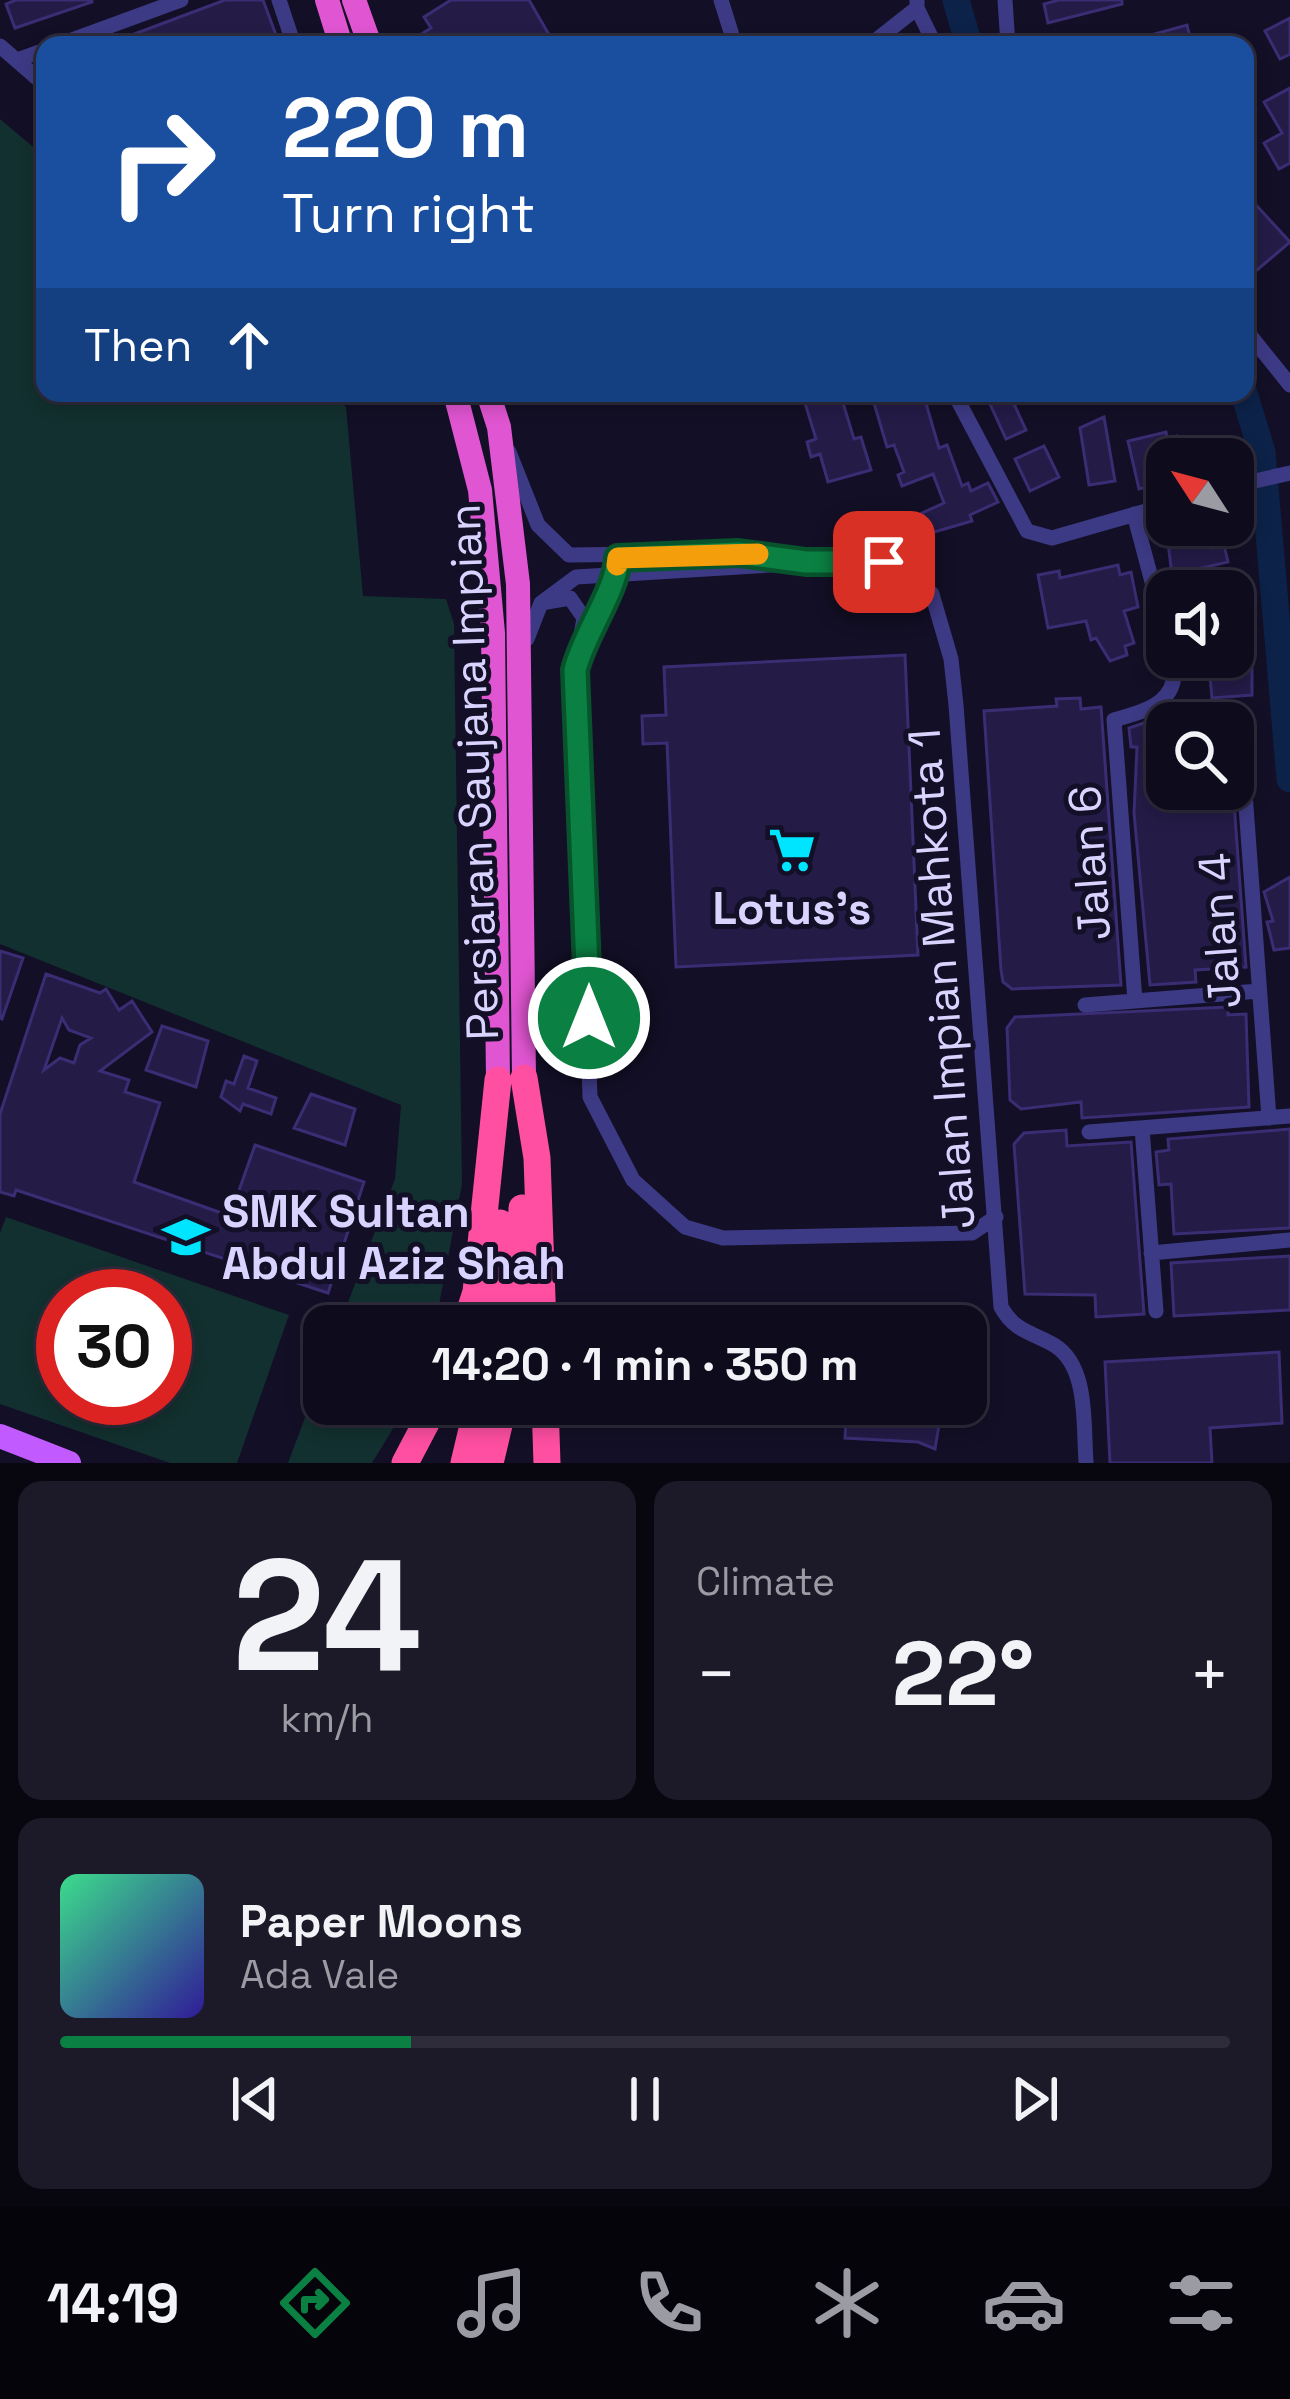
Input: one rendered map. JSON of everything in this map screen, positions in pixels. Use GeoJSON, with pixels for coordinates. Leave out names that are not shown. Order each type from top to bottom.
{"type":"FeatureCollection","features":[{"type":"Feature","properties":{"kind":"highway"},"geometry":{"type":"LineString","coordinates":[[327,0],[338,36]]}},
{"type":"Feature","properties":{"kind":"highway"},"geometry":{"type":"LineString","coordinates":[[354,0],[367,36]]}},
{"type":"Feature","properties":{"kind":"highway","name":"Persiaran Saujana Impian"},"geometry":{"type":"LineString","coordinates":[[457,402],[480,490],[489,562],[511,1079]]}},
{"type":"Feature","properties":{"kind":"highway","name":"Persiaran Saujana Impian"},"geometry":{"type":"LineString","coordinates":[[491,402],[499,427],[518,584],[520,680],[509,977]]}},
{"type":"Feature","properties":{"kind":"highway"},"geometry":{"type":"LineString","coordinates":[[472,1305],[511,1079]]}},
{"type":"Feature","properties":{"kind":"highway"},"geometry":{"type":"LineString","coordinates":[[494,1305],[511,1079]]}},
{"type":"Feature","properties":{"kind":"highway"},"geometry":{"type":"LineString","coordinates":[[511,1079],[517,1305]]}},
{"type":"Feature","properties":{"kind":"highway"},"geometry":{"type":"LineString","coordinates":[[511,1079],[537,1158],[542,1305]]}},
{"type":"Feature","properties":{"kind":"highway"},"geometry":{"type":"LineString","coordinates":[[409,1458],[426,1425]]}},
{"type":"Feature","properties":{"kind":"highway"},"geometry":{"type":"LineString","coordinates":[[464,1463],[473,1425]]}},
{"type":"Feature","properties":{"kind":"highway"},"geometry":{"type":"LineString","coordinates":[[490,1463],[499,1425]]}},
{"type":"Feature","properties":{"kind":"highway"},"geometry":{"type":"LineString","coordinates":[[546,1425],[547,1463]]}},
{"type":"Feature","properties":{"kind":"main road"},"geometry":{"type":"LineString","coordinates":[[0,1436],[69,1463]]}},
{"type":"Feature","properties":{"kind":"street"},"geometry":{"type":"LineString","coordinates":[[83,36],[181,0]]}},
{"type":"Feature","properties":{"kind":"street"},"geometry":{"type":"LineString","coordinates":[[279,0],[291,36]]}},
{"type":"Feature","properties":{"kind":"street"},"geometry":{"type":"LineString","coordinates":[[721,0],[732,36]]}},
{"type":"Feature","properties":{"kind":"street"},"geometry":{"type":"LineString","coordinates":[[1005,0],[1007,36]]}},
{"type":"Feature","properties":{"kind":"street"},"geometry":{"type":"LineString","coordinates":[[880,36],[917,4],[931,36]]}},
{"type":"Feature","properties":{"kind":"street"},"geometry":{"type":"LineString","coordinates":[[0,46],[36,77]]}},
{"type":"Feature","properties":{"kind":"street"},"geometry":{"type":"LineString","coordinates":[[17,60],[36,53]]}},
{"type":"Feature","properties":{"kind":"street"},"geometry":{"type":"LineString","coordinates":[[1254,340],[1290,385]]}},
{"type":"Feature","properties":{"kind":"street"},"geometry":{"type":"LineString","coordinates":[[959,402],[1028,532],[1052,538],[1146,511]]}},
{"type":"Feature","properties":{"kind":"street"},"geometry":{"type":"LineString","coordinates":[[499,427],[545,537],[569,555],[617,566]]}},
{"type":"Feature","properties":{"kind":"street"},"geometry":{"type":"LineString","coordinates":[[1254,482],[1284,475]]}},
{"type":"Feature","properties":{"kind":"street"},"geometry":{"type":"LineString","coordinates":[[1134,514],[1149,570]]}},
{"type":"Feature","properties":{"kind":"street","name":"Jalan Impian Mahkota 1"},"geometry":{"type":"LineString","coordinates":[[617,566],[738,553],[806,562],[903,566],[932,594],[956,705],[1001,1307],[1009,1321],[1053,1345],[1073,1367],[1086,1461]]}},
{"type":"Feature","properties":{"kind":"street"},"geometry":{"type":"LineString","coordinates":[[520,680],[528,630],[541,603],[563,581],[617,566]]}},
{"type":"Feature","properties":{"kind":"street"},"geometry":{"type":"LineString","coordinates":[[617,566],[584,635],[575,670],[590,1097],[602,1130],[633,1180],[686,1226],[723,1238],[972,1233],[996,1217]]}},
{"type":"Feature","properties":{"kind":"street"},"geometry":{"type":"LineString","coordinates":[[541,603],[560,596],[578,603],[584,635]]}},
{"type":"Feature","properties":{"kind":"street","name":"Jalan 6"},"geometry":{"type":"LineString","coordinates":[[1135,1001],[1114,719],[1153,709],[1170,694],[1174,678]]}},
{"type":"Feature","properties":{"kind":"street","name":"Jalan 4"},"geometry":{"type":"LineString","coordinates":[[1246,810],[1269,1118]]}},
{"type":"Feature","properties":{"kind":"street"},"geometry":{"type":"LineString","coordinates":[[1084,1005],[1259,991]]}},
{"type":"Feature","properties":{"kind":"street"},"geometry":{"type":"LineString","coordinates":[[1089,1132],[1290,1116]]}},
{"type":"Feature","properties":{"kind":"street"},"geometry":{"type":"LineString","coordinates":[[1142,1128],[1156,1311]]}},
{"type":"Feature","properties":{"kind":"street"},"geometry":{"type":"LineString","coordinates":[[972,1233],[998,1252]]}},
{"type":"Feature","properties":{"kind":"street"},"geometry":{"type":"LineString","coordinates":[[1151,1253],[1290,1240]]}},
{"type":"Feature","properties":{"kind":"green space"},"geometry":{"type":"Polygon","coordinates":[[[0,119],[36,149],[36,402],[340,402],[346,407],[363,596],[446,599],[454,624],[462,1184],[439,1305],[347,1305],[395,1179],[401,1105],[0,944],[0,119]]]}},
{"type":"Feature","properties":{"kind":"green space"},"geometry":{"type":"Polygon","coordinates":[[[6,1217],[156,1269],[36,1269],[36,1416],[0,1404],[0,1233],[6,1217]]]}},
{"type":"Feature","properties":{"kind":"green space"},"geometry":{"type":"Polygon","coordinates":[[[192,1281],[289,1315],[237,1463],[170,1463],[61,1425],[192,1425],[192,1281]]]}},
{"type":"Feature","properties":{"kind":"green space"},"geometry":{"type":"Polygon","coordinates":[[[303,1423],[395,1425],[372,1463],[288,1463],[303,1423]]]}},
{"type":"Feature","properties":{"kind":"building"},"geometry":{"type":"Polygon","coordinates":[[[16,0],[92,2],[15,28],[6,4],[16,0]]]}},
{"type":"Feature","properties":{"kind":"building"},"geometry":{"type":"Polygon","coordinates":[[[225,0],[263,0],[276,36],[129,36],[225,0]]]}},
{"type":"Feature","properties":{"kind":"building"},"geometry":{"type":"Polygon","coordinates":[[[451,0],[529,0],[550,36],[421,36],[431,28],[424,17],[451,0]]]}},
{"type":"Feature","properties":{"kind":"building"},"geometry":{"type":"Polygon","coordinates":[[[1122,0],[1122,4],[1048,23],[1044,4],[1122,0]]]}},
{"type":"Feature","properties":{"kind":"building"},"geometry":{"type":"Polygon","coordinates":[[[1290,18],[1290,54],[1280,59],[1265,31],[1290,18]]]}},
{"type":"Feature","properties":{"kind":"building"},"geometry":{"type":"Polygon","coordinates":[[[1187,25],[1190,36],[1147,36],[1187,25]]]}},
{"type":"Feature","properties":{"kind":"building"},"geometry":{"type":"Polygon","coordinates":[[[1290,88],[1290,163],[1279,169],[1264,143],[1282,133],[1264,102],[1290,88]]]}},
{"type":"Feature","properties":{"kind":"building"},"geometry":{"type":"Polygon","coordinates":[[[1254,203],[1290,242],[1254,273],[1254,203]]]}},
{"type":"Feature","properties":{"kind":"building"},"geometry":{"type":"Polygon","coordinates":[[[805,402],[843,402],[854,439],[861,437],[871,470],[828,482],[820,454],[811,457],[807,442],[816,439],[805,402]]]}},
{"type":"Feature","properties":{"kind":"building"},"geometry":{"type":"Polygon","coordinates":[[[874,402],[926,402],[939,448],[947,445],[962,486],[968,483],[971,491],[988,483],[998,502],[970,515],[972,521],[931,533],[922,513],[944,503],[933,474],[902,486],[898,475],[904,472],[894,445],[887,447],[874,402]]]}},
{"type":"Feature","properties":{"kind":"building"},"geometry":{"type":"Polygon","coordinates":[[[989,402],[1013,402],[1026,430],[1006,439],[989,402]]]}},
{"type":"Feature","properties":{"kind":"building"},"geometry":{"type":"Polygon","coordinates":[[[1104,417],[1115,481],[1089,485],[1080,428],[1104,417]]]}},
{"type":"Feature","properties":{"kind":"building"},"geometry":{"type":"Polygon","coordinates":[[[1166,432],[1167,438],[1146,438],[1146,487],[1139,489],[1128,441],[1166,432]]]}},
{"type":"Feature","properties":{"kind":"building"},"geometry":{"type":"Polygon","coordinates":[[[1044,446],[1059,477],[1030,491],[1015,459],[1044,446]]]}},
{"type":"Feature","properties":{"kind":"building"},"geometry":{"type":"Polygon","coordinates":[[[1168,546],[1224,546],[1228,562],[1171,570],[1168,546]]]}},
{"type":"Feature","properties":{"kind":"building"},"geometry":{"type":"Polygon","coordinates":[[[1118,565],[1120,575],[1131,572],[1138,607],[1124,611],[1134,643],[1125,646],[1127,655],[1110,661],[1096,638],[1091,640],[1086,621],[1048,628],[1038,575],[1059,571],[1060,578],[1118,565]]]}},
{"type":"Feature","properties":{"kind":"building","name":"Lotus's"},"geometry":{"type":"Polygon","coordinates":[[[905,655],[918,955],[676,967],[667,743],[643,744],[642,716],[666,715],[664,667],[905,655]]]}},
{"type":"Feature","properties":{"kind":"building"},"geometry":{"type":"Polygon","coordinates":[[[1210,678],[1252,678],[1252,695],[1212,698],[1210,678]]]}},
{"type":"Feature","properties":{"kind":"building"},"geometry":{"type":"Polygon","coordinates":[[[1080,698],[1081,709],[1101,707],[1121,985],[1012,989],[1003,982],[1001,970],[984,711],[1057,706],[1056,699],[1080,698]]]}},
{"type":"Feature","properties":{"kind":"building"},"geometry":{"type":"Polygon","coordinates":[[[1146,722],[1146,810],[1235,810],[1246,967],[1195,970],[1196,982],[1150,985],[1134,813],[1137,747],[1131,747],[1129,728],[1146,722]]]}},
{"type":"Feature","properties":{"kind":"building"},"geometry":{"type":"Polygon","coordinates":[[[1290,877],[1290,948],[1274,950],[1267,922],[1273,921],[1264,892],[1290,877]]]}},
{"type":"Feature","properties":{"kind":"building"},"geometry":{"type":"Polygon","coordinates":[[[0,951],[23,958],[2,1019],[0,1018],[0,951]]]}},
{"type":"Feature","properties":{"kind":"building"},"geometry":{"type":"Polygon","coordinates":[[[46,974],[100,993],[106,989],[119,1010],[132,1001],[152,1032],[100,1071],[129,1080],[125,1092],[160,1103],[134,1182],[230,1216],[255,1145],[364,1182],[328,1293],[16,1190],[14,1196],[0,1192],[0,1114],[46,974]],[[62,1018],[44,1070],[60,1058],[74,1063],[80,1045],[91,1038],[69,1030],[62,1018]]]}},
{"type":"Feature","properties":{"kind":"building"},"geometry":{"type":"Polygon","coordinates":[[[1228,1007],[1228,1015],[1246,1014],[1249,1107],[1082,1118],[1081,1102],[1021,1109],[1010,1100],[1007,1028],[1015,1017],[1228,1007]]]}},
{"type":"Feature","properties":{"kind":"building"},"geometry":{"type":"Polygon","coordinates":[[[162,1026],[208,1041],[196,1087],[146,1070],[162,1026]]]}},
{"type":"Feature","properties":{"kind":"building"},"geometry":{"type":"Polygon","coordinates":[[[244,1056],[257,1061],[248,1088],[276,1098],[271,1114],[243,1104],[240,1111],[221,1097],[226,1081],[234,1084],[244,1056]]]}},
{"type":"Feature","properties":{"kind":"building"},"geometry":{"type":"Polygon","coordinates":[[[311,1094],[355,1109],[345,1145],[294,1128],[311,1094]]]}},
{"type":"Feature","properties":{"kind":"building"},"geometry":{"type":"Polygon","coordinates":[[[1290,1129],[1290,1228],[1174,1234],[1171,1184],[1159,1185],[1156,1152],[1169,1150],[1168,1139],[1290,1129]]]}},
{"type":"Feature","properties":{"kind":"building"},"geometry":{"type":"Polygon","coordinates":[[[1066,1130],[1067,1146],[1131,1142],[1144,1314],[1096,1317],[1095,1295],[1025,1294],[1014,1144],[1024,1133],[1066,1130]]]}},
{"type":"Feature","properties":{"kind":"building"},"geometry":{"type":"Polygon","coordinates":[[[1290,1256],[1290,1310],[1174,1316],[1171,1263],[1290,1256]]]}},
{"type":"Feature","properties":{"kind":"building"},"geometry":{"type":"Polygon","coordinates":[[[1279,1352],[1282,1423],[1210,1428],[1212,1463],[1110,1463],[1105,1362],[1279,1352]]]}},
{"type":"Feature","properties":{"kind":"building"},"geometry":{"type":"Polygon","coordinates":[[[846,1425],[939,1425],[935,1449],[918,1442],[845,1438],[846,1425]]]}},
{"type":"Feature","properties":{"kind":"waterway"},"geometry":{"type":"LineString","coordinates":[[956,0],[966,36]]}},
{"type":"Feature","properties":{"kind":"waterway"},"geometry":{"type":"LineString","coordinates":[[1247,402],[1262,452],[1290,779]]}},
{"type":"Feature","properties":{"kind":"slow traffic"},"geometry":{"type":"LineString","coordinates":[[617,565],[618,558],[758,554]]}},
{"type":"Feature","properties":{"kind":"place","name":"Lotus's"},"geometry":{"type":"Point","coordinates":[792,850]}},
{"type":"Feature","properties":{"kind":"place","name":"SMK Sultan Abdul Aziz Shah"},"geometry":{"type":"Point","coordinates":[186,1237]}},
{"type":"Feature","properties":{"kind":"route"},"geometry":{"type":"LineString","coordinates":[[589,1018],[575,670],[584,635],[617,574],[618,558],[738,553],[806,562],[884,562]]}}]}
